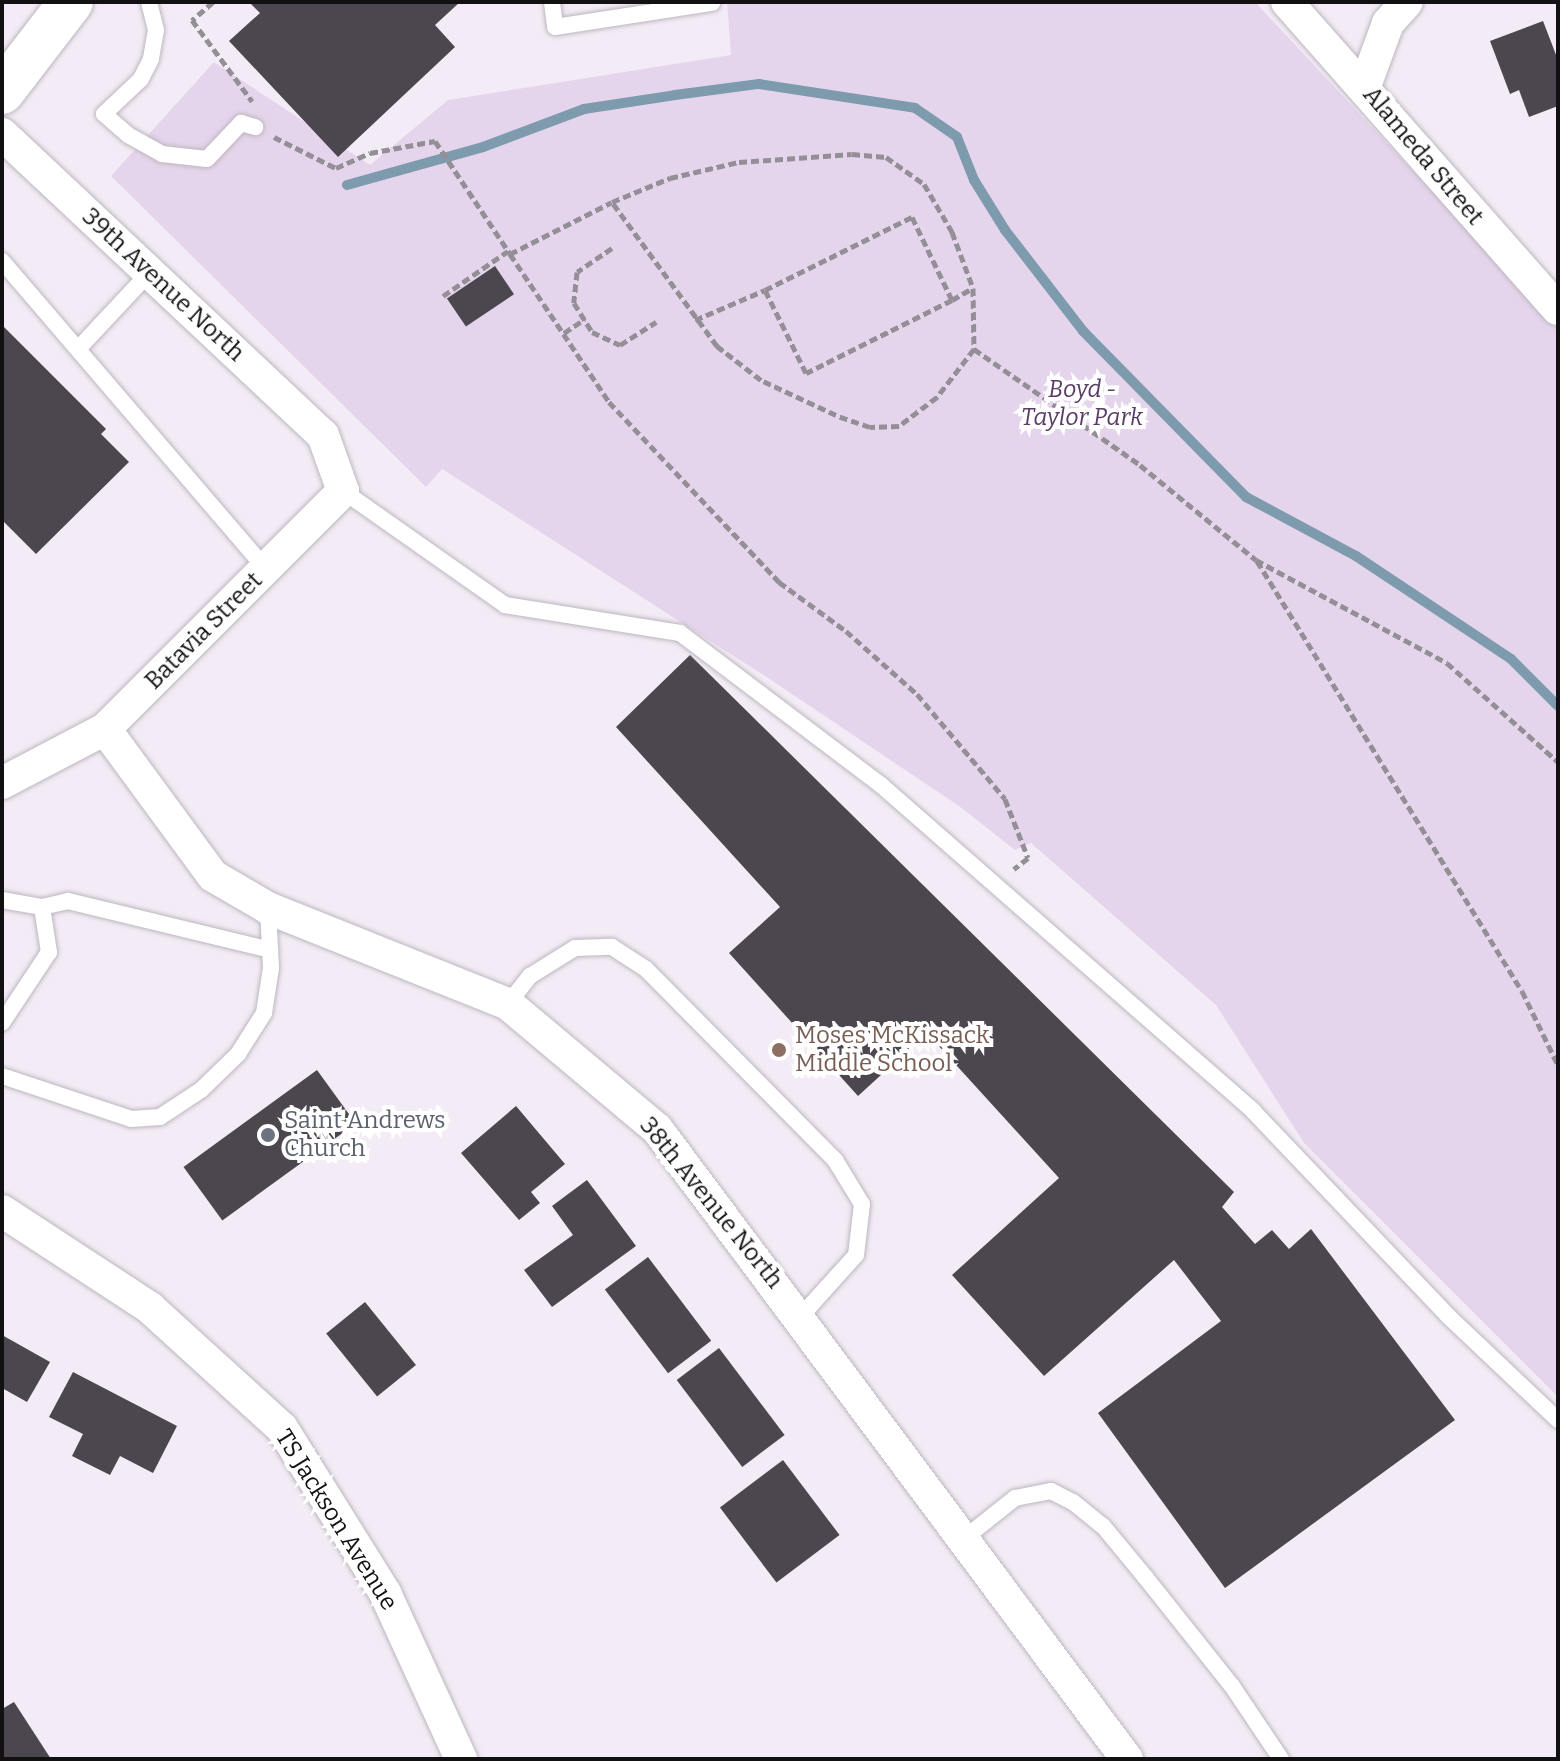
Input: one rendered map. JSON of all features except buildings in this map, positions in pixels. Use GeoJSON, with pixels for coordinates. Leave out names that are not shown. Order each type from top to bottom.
{"type":"FeatureCollection","features":[{"type":"Feature","properties":{"kind":"street"},"geometry":{"type":"LineString","coordinates":[[2,92],[71,2]]}},
{"type":"Feature","properties":{"kind":"street","name":"Alameda Street"},"geometry":{"type":"LineString","coordinates":[[1287,2],[1365,86],[1499,248],[1558,309]]}},
{"type":"Feature","properties":{"kind":"street"},"geometry":{"type":"LineString","coordinates":[[1365,86],[1388,23],[1407,2]]}},
{"type":"Feature","properties":{"kind":"street","name":"39th Avenue North"},"geometry":{"type":"LineString","coordinates":[[2,134],[323,435],[343,491]]}},
{"type":"Feature","properties":{"kind":"street","name":"Batavia Street"},"geometry":{"type":"LineString","coordinates":[[2,783],[105,729],[343,491]]}},
{"type":"Feature","properties":{"kind":"street","name":"38th Avenue North"},"geometry":{"type":"LineString","coordinates":[[105,729],[213,876],[268,908],[508,1004],[657,1129],[966,1537],[1127,1759]]}},
{"type":"Feature","properties":{"kind":"street","name":"TS Jackson Avenue"},"geometry":{"type":"LineString","coordinates":[[2,1211],[150,1308],[282,1428],[385,1593],[461,1759]]}},
{"type":"Feature","properties":{"kind":"lane"},"geometry":{"type":"LineString","coordinates":[[149,2],[156,30],[151,59],[141,79],[104,114],[128,135],[162,154],[207,159],[241,123],[255,127]]}},
{"type":"Feature","properties":{"kind":"lane"},"geometry":{"type":"LineString","coordinates":[[552,2],[555,27],[712,3]]}},
{"type":"Feature","properties":{"kind":"lane"},"geometry":{"type":"LineString","coordinates":[[2,261],[266,569]]}},
{"type":"Feature","properties":{"kind":"lane"},"geometry":{"type":"LineString","coordinates":[[78,349],[150,272]]}},
{"type":"Feature","properties":{"kind":"lane"},"geometry":{"type":"LineString","coordinates":[[343,491],[505,605],[680,633],[881,785],[1253,1111],[1448,1316],[1558,1420]]}},
{"type":"Feature","properties":{"kind":"lane"},"geometry":{"type":"LineString","coordinates":[[2,900],[42,907],[68,901],[270,950]]}},
{"type":"Feature","properties":{"kind":"lane"},"geometry":{"type":"LineString","coordinates":[[2,1023],[49,952],[42,907]]}},
{"type":"Feature","properties":{"kind":"lane"},"geometry":{"type":"LineString","coordinates":[[2,1076],[131,1119],[160,1117],[201,1090],[238,1054],[264,1013],[270,950],[268,908]]}},
{"type":"Feature","properties":{"kind":"lane"},"geometry":{"type":"LineString","coordinates":[[508,1004],[530,976],[575,948],[612,947],[646,969],[835,1160],[862,1204],[856,1255],[801,1316]]}},
{"type":"Feature","properties":{"kind":"lane"},"geometry":{"type":"LineString","coordinates":[[966,1537],[1015,1498],[1051,1491],[1073,1502],[1103,1526],[1146,1578],[1232,1686],[1281,1759]]}},
{"type":"Feature","properties":{"kind":"path"},"geometry":{"type":"LineString","coordinates":[[213,2],[192,20],[252,101],[259,114],[255,127],[336,168],[370,153],[435,141],[609,402],[779,582],[846,631],[917,694],[1005,799],[1028,858],[995,885]]}},
{"type":"Feature","properties":{"kind":"path"},"geometry":{"type":"LineString","coordinates":[[443,296],[510,252],[612,202],[670,178],[739,162],[852,154],[886,157],[912,172],[937,203],[973,288],[974,349],[944,389],[912,419],[899,426],[870,427],[761,380],[717,346],[695,320],[612,202]]}},
{"type":"Feature","properties":{"kind":"path"},"geometry":{"type":"LineString","coordinates":[[695,320],[765,290],[912,217],[952,300]]}},
{"type":"Feature","properties":{"kind":"path"},"geometry":{"type":"LineString","coordinates":[[612,248],[577,272],[574,303],[592,332],[620,345],[656,322]]}},
{"type":"Feature","properties":{"kind":"path"},"geometry":{"type":"LineString","coordinates":[[765,290],[806,373],[973,288]]}},
{"type":"Feature","properties":{"kind":"path"},"geometry":{"type":"LineString","coordinates":[[564,333],[585,319]]}},
{"type":"Feature","properties":{"kind":"path"},"geometry":{"type":"LineString","coordinates":[[974,349],[1140,465],[1256,560],[1447,663],[1558,762]]}},
{"type":"Feature","properties":{"kind":"path"},"geometry":{"type":"LineString","coordinates":[[1256,560],[1522,991],[1558,1065]]}},
{"type":"Feature","properties":{"kind":"green space","name":"Boyd - Taylor Park"},"geometry":{"type":"Polygon","coordinates":[[[727,2],[1255,2],[1558,327],[1558,1397],[1304,1143],[1216,1005],[1031,843],[1015,850],[959,806],[768,678],[442,469],[426,487],[111,176],[214,62],[370,165],[448,100],[731,55],[727,2]]]}},
{"type":"Feature","properties":{"kind":"waterway"},"geometry":{"type":"LineString","coordinates":[[347,185],[483,147],[584,109],[675,95],[759,84],[915,108],[957,137],[974,180],[1005,230],[1083,331],[1246,497],[1356,556],[1511,659],[1558,706]]}},
{"type":"Feature","properties":{"kind":"place","name":"Moses McKissack Middle School"},"geometry":{"type":"Point","coordinates":[779,1050]}},
{"type":"Feature","properties":{"kind":"place","name":"Saint Andrews Church"},"geometry":{"type":"Point","coordinates":[268,1135]}}]}
